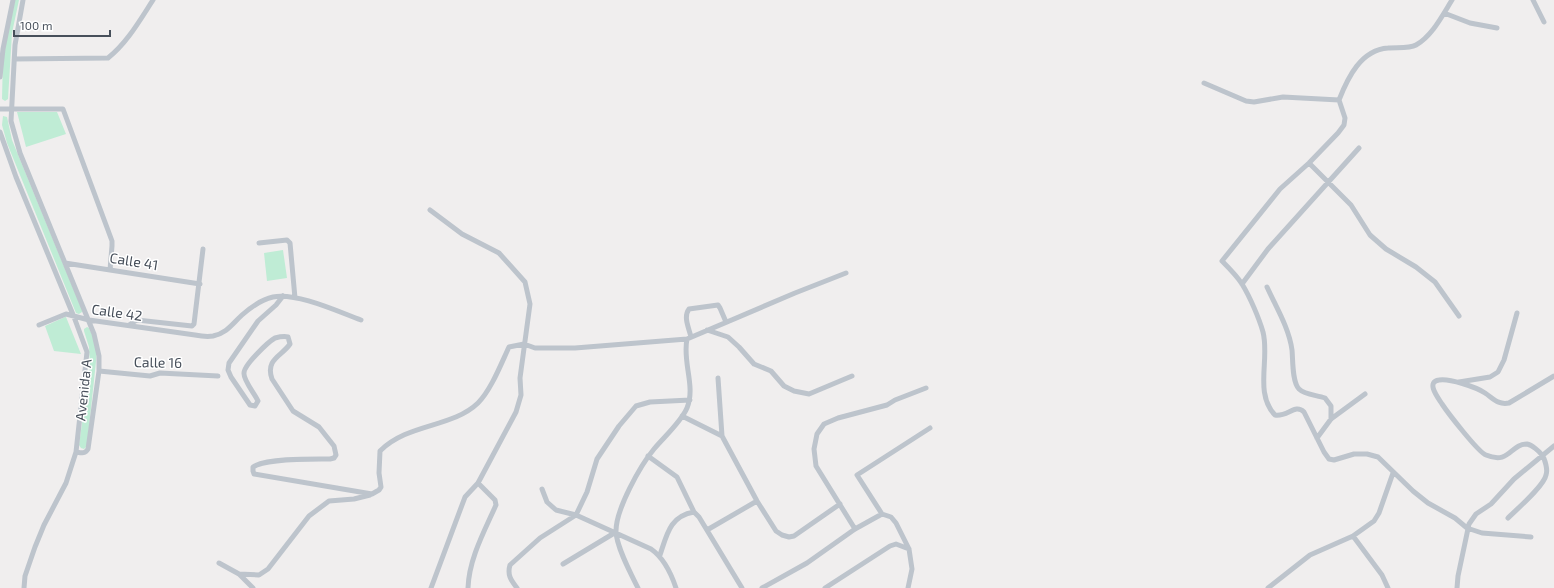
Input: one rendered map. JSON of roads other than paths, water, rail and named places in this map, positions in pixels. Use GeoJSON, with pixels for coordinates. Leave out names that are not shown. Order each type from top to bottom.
{"type":"FeatureCollection","features":[{"type":"Feature","properties":{"kind":"street"},"geometry":{"type":"LineString","coordinates":[[0,77],[3,49],[13,0]]}},
{"type":"Feature","properties":{"kind":"street","name":"Avenida A"},"geometry":{"type":"LineString","coordinates":[[0,132],[16,177],[87,352],[76,452],[83,453],[88,449],[99,371],[99,356],[89,320],[16,142],[11,121],[14,59],[23,0]]}},
{"type":"Feature","properties":{"kind":"street"},"geometry":{"type":"LineString","coordinates":[[14,59],[108,58],[117,51],[153,0]]}},
{"type":"Feature","properties":{"kind":"street"},"geometry":{"type":"LineString","coordinates":[[1452,0],[1427,36],[1414,46],[1382,48],[1369,54],[1356,66],[1339,100],[1345,118],[1344,125],[1310,163],[1280,189],[1222,261],[1242,284],[1263,332],[1265,347],[1264,394],[1267,404],[1275,415],[1284,415],[1300,408],[1304,412],[1329,459],[1334,460],[1354,454],[1372,455],[1384,461],[1393,473],[1428,503],[1455,518],[1467,528],[1482,533],[1531,537]]}},
{"type":"Feature","properties":{"kind":"street"},"geometry":{"type":"LineString","coordinates":[[1533,0],[1544,22]]}},
{"type":"Feature","properties":{"kind":"street"},"geometry":{"type":"LineString","coordinates":[[1444,13],[1470,23],[1497,28]]}},
{"type":"Feature","properties":{"kind":"street"},"geometry":{"type":"LineString","coordinates":[[1204,83],[1246,101],[1254,102],[1283,97],[1339,100]]}},
{"type":"Feature","properties":{"kind":"street"},"geometry":{"type":"LineString","coordinates":[[0,109],[60,108],[64,112],[112,241],[110,270]]}},
{"type":"Feature","properties":{"kind":"street"},"geometry":{"type":"LineString","coordinates":[[1242,284],[1268,249],[1359,148]]}},
{"type":"Feature","properties":{"kind":"street"},"geometry":{"type":"LineString","coordinates":[[1310,163],[1351,205],[1370,235],[1386,249],[1416,267],[1435,282],[1459,316]]}},
{"type":"Feature","properties":{"kind":"street"},"geometry":{"type":"LineString","coordinates":[[430,210],[462,234],[498,253],[525,282],[530,304],[520,378],[522,396],[516,412],[478,483],[465,497],[430,588]]}},
{"type":"Feature","properties":{"kind":"street"},"geometry":{"type":"LineString","coordinates":[[259,243],[287,240],[290,243],[295,298]]}},
{"type":"Feature","properties":{"kind":"street"},"geometry":{"type":"LineString","coordinates":[[129,325],[137,320],[192,326],[194,324],[203,249]]}},
{"type":"Feature","properties":{"kind":"street","name":"Calle 41"},"geometry":{"type":"LineString","coordinates":[[65,263],[200,284]]}},
{"type":"Feature","properties":{"kind":"street"},"geometry":{"type":"LineString","coordinates":[[239,574],[259,575],[268,569],[309,516],[329,501],[354,498],[372,494],[379,490],[381,487],[379,473],[380,451],[406,433],[455,418],[478,403],[486,392],[509,347],[524,344],[535,348],[575,348],[689,338],[846,273]]}},
{"type":"Feature","properties":{"kind":"street"},"geometry":{"type":"LineString","coordinates":[[1268,287],[1285,326],[1292,349],[1295,383],[1298,388],[1306,393],[1325,398],[1331,406],[1332,418]]}},
{"type":"Feature","properties":{"kind":"street","name":"Calle 42"},"geometry":{"type":"LineString","coordinates":[[39,325],[66,314],[89,320],[211,336],[228,330],[242,315],[266,299],[275,296],[283,296]]}},
{"type":"Feature","properties":{"kind":"street"},"geometry":{"type":"LineString","coordinates":[[361,320],[318,304],[283,296],[276,305],[258,321],[229,363],[229,373],[250,405],[255,406],[258,401],[244,377],[245,368],[249,362],[275,338],[285,336],[288,337],[290,344],[275,357],[272,362],[272,379],[293,412],[319,428],[334,446],[336,455],[334,458],[330,459],[268,462],[253,467],[254,474],[372,494]]}},
{"type":"Feature","properties":{"kind":"street"},"geometry":{"type":"LineString","coordinates":[[638,588],[622,553],[616,532],[618,518],[631,485],[648,456],[682,416],[690,400],[690,385],[686,365],[686,346],[689,338],[686,313],[689,309],[718,305],[726,322]]}},
{"type":"Feature","properties":{"kind":"street"},"geometry":{"type":"LineString","coordinates":[[1456,382],[1490,377],[1498,372],[1504,360],[1517,313]]}},
{"type":"Feature","properties":{"kind":"street"},"geometry":{"type":"LineString","coordinates":[[707,330],[728,337],[754,364],[771,371],[784,386],[794,391],[809,394],[852,376]]}},
{"type":"Feature","properties":{"kind":"street","name":"Calle 16"},"geometry":{"type":"LineString","coordinates":[[99,371],[150,376],[160,373],[218,376]]}},
{"type":"Feature","properties":{"kind":"street"},"geometry":{"type":"LineString","coordinates":[[1508,518],[1543,482],[1547,474],[1542,455],[1533,446],[1527,444],[1521,446],[1504,458],[1497,459],[1484,455],[1445,408],[1433,389],[1433,385],[1440,379],[1456,382],[1474,388],[1503,404],[1509,403],[1554,376]]}},
{"type":"Feature","properties":{"kind":"street"},"geometry":{"type":"LineString","coordinates":[[718,378],[722,436],[757,501],[776,531],[789,537],[794,536],[840,504]]}},
{"type":"Feature","properties":{"kind":"street"},"geometry":{"type":"LineString","coordinates":[[855,529],[816,466],[814,449],[818,434],[824,424],[854,413],[887,405],[926,388]]}},
{"type":"Feature","properties":{"kind":"street"},"geometry":{"type":"LineString","coordinates":[[1317,438],[1332,418],[1365,394]]}},
{"type":"Feature","properties":{"kind":"street"},"geometry":{"type":"LineString","coordinates":[[517,588],[509,577],[508,571],[510,566],[540,538],[576,515],[587,492],[597,459],[619,426],[636,406],[650,402],[690,400]]}},
{"type":"Feature","properties":{"kind":"street"},"geometry":{"type":"LineString","coordinates":[[682,416],[722,436]]}},
{"type":"Feature","properties":{"kind":"street"},"geometry":{"type":"LineString","coordinates":[[908,588],[912,569],[909,549],[896,523],[891,517],[882,514],[857,475],[930,428]]}},
{"type":"Feature","properties":{"kind":"street"},"geometry":{"type":"LineString","coordinates":[[1457,588],[1467,528],[1476,514],[1492,504],[1514,479],[1554,446]]}},
{"type":"Feature","properties":{"kind":"street"},"geometry":{"type":"LineString","coordinates":[[24,588],[25,576],[35,547],[44,525],[66,483],[76,452]]}},
{"type":"Feature","properties":{"kind":"street"},"geometry":{"type":"LineString","coordinates":[[648,456],[677,477],[694,512],[699,517],[742,588]]}},
{"type":"Feature","properties":{"kind":"street"},"geometry":{"type":"LineString","coordinates":[[1268,588],[1310,555],[1353,536],[1374,521],[1379,513],[1393,473]]}},
{"type":"Feature","properties":{"kind":"street"},"geometry":{"type":"LineString","coordinates":[[468,588],[468,576],[475,552],[496,505],[495,500],[478,483]]}},
{"type":"Feature","properties":{"kind":"street"},"geometry":{"type":"LineString","coordinates":[[542,489],[551,506],[556,510],[576,515],[616,532],[660,554],[672,576],[676,588]]}},
{"type":"Feature","properties":{"kind":"street"},"geometry":{"type":"LineString","coordinates":[[707,530],[757,501]]}},
{"type":"Feature","properties":{"kind":"street"},"geometry":{"type":"LineString","coordinates":[[660,554],[670,526],[685,513],[694,512]]}},
{"type":"Feature","properties":{"kind":"street"},"geometry":{"type":"LineString","coordinates":[[762,588],[807,562],[855,529],[882,514]]}},
{"type":"Feature","properties":{"kind":"street"},"geometry":{"type":"LineString","coordinates":[[563,564],[616,532]]}},
{"type":"Feature","properties":{"kind":"street"},"geometry":{"type":"LineString","coordinates":[[1353,536],[1382,575],[1388,588]]}},
{"type":"Feature","properties":{"kind":"street"},"geometry":{"type":"LineString","coordinates":[[825,588],[890,546],[896,544],[909,549]]}},
{"type":"Feature","properties":{"kind":"street"},"geometry":{"type":"LineString","coordinates":[[219,563],[239,574],[253,588]]}}]}
